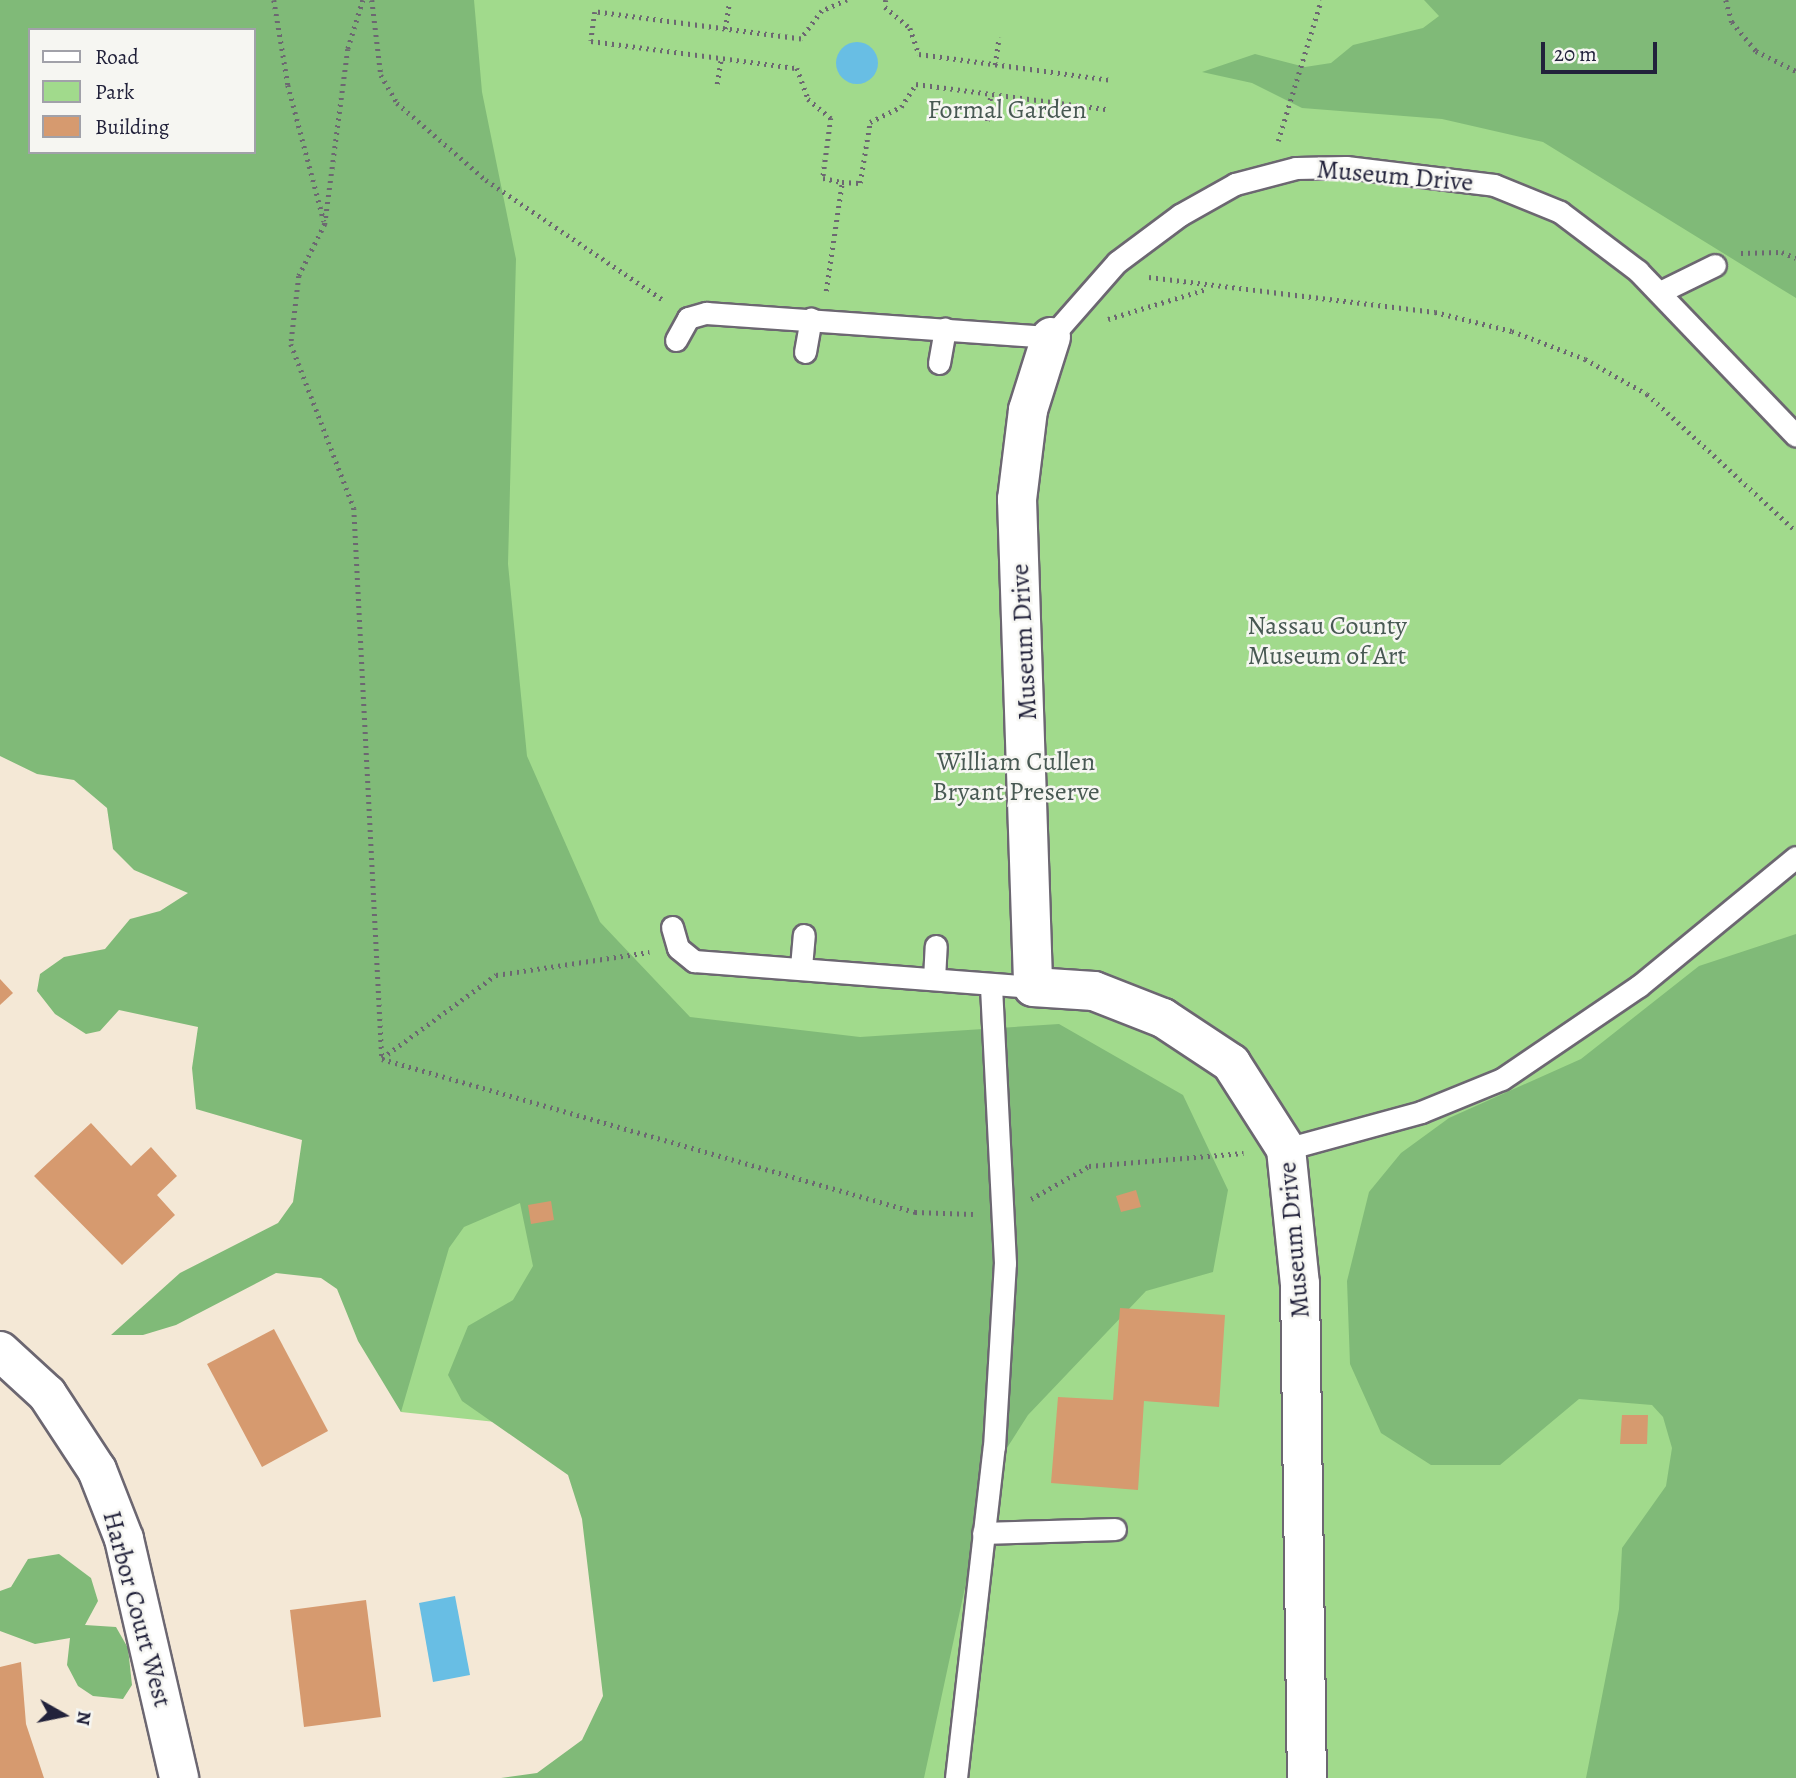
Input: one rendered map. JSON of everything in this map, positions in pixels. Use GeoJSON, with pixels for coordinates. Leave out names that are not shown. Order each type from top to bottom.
{"type":"FeatureCollection","features":[{"type":"Feature","properties":{"kind":"street","name":"Museum Drive"},"geometry":{"type":"LineString","coordinates":[[1051,337],[1028,410],[1017,499],[1033,987],[1094,990],[1163,1018],[1231,1063],[1286,1149],[1300,1284],[1307,1778]]}},
{"type":"Feature","properties":{"kind":"street","name":"Harbor Court West"},"geometry":{"type":"LineString","coordinates":[[0,1351],[47,1394],[97,1470],[124,1539],[179,1778]]}},
{"type":"Feature","properties":{"kind":"lane","name":"Museum Drive"},"geometry":{"type":"LineString","coordinates":[[1051,337],[1111,269],[1180,215],[1236,184],[1268,176],[1346,167],[1494,185],[1560,212],[1660,292],[1796,436]]}},
{"type":"Feature","properties":{"kind":"lane"},"geometry":{"type":"LineString","coordinates":[[1660,292],[1714,265]]}},
{"type":"Feature","properties":{"kind":"lane"},"geometry":{"type":"LineString","coordinates":[[676,340],[688,318],[706,313],[1051,337]]}},
{"type":"Feature","properties":{"kind":"lane"},"geometry":{"type":"LineString","coordinates":[[805,352],[810,319]]}},
{"type":"Feature","properties":{"kind":"lane"},"geometry":{"type":"LineString","coordinates":[[939,363],[945,329]]}},
{"type":"Feature","properties":{"kind":"lane"},"geometry":{"type":"LineString","coordinates":[[1286,1149],[1421,1112],[1502,1079],[1639,986],[1796,856]]}},
{"type":"Feature","properties":{"kind":"lane"},"geometry":{"type":"LineString","coordinates":[[673,927],[678,948],[694,961],[801,967],[1033,987]]}},
{"type":"Feature","properties":{"kind":"lane"},"geometry":{"type":"LineString","coordinates":[[801,967],[804,935]]}},
{"type":"Feature","properties":{"kind":"lane"},"geometry":{"type":"LineString","coordinates":[[934,979],[936,946]]}},
{"type":"Feature","properties":{"kind":"lane"},"geometry":{"type":"LineString","coordinates":[[956,1778],[995,1434],[1003,1214],[991,984]]}},
{"type":"Feature","properties":{"kind":"lane"},"geometry":{"type":"LineString","coordinates":[[983,1533],[1115,1529]]}},
{"type":"Feature","properties":{"kind":"path"},"geometry":{"type":"LineString","coordinates":[[274,0],[288,85],[325,224]]}},
{"type":"Feature","properties":{"kind":"path"},"geometry":{"type":"LineString","coordinates":[[363,0],[348,49],[325,224],[299,276],[291,344],[354,508],[382,1059]]}},
{"type":"Feature","properties":{"kind":"path"},"geometry":{"type":"LineString","coordinates":[[372,0],[382,75],[397,103],[486,180],[688,318]]}},
{"type":"Feature","properties":{"kind":"path"},"geometry":{"type":"LineString","coordinates":[[847,0],[822,11],[801,39],[595,12],[591,41],[797,68],[808,99],[831,118],[823,178],[842,181],[860,183],[870,122],[901,107],[916,84],[1107,108]]}},
{"type":"Feature","properties":{"kind":"path"},"geometry":{"type":"LineString","coordinates":[[886,0],[885,7],[910,28],[919,54],[1112,80]]}},
{"type":"Feature","properties":{"kind":"path"},"geometry":{"type":"LineString","coordinates":[[1268,176],[1321,0]]}},
{"type":"Feature","properties":{"kind":"path"},"geometry":{"type":"LineString","coordinates":[[1726,0],[1732,22],[1756,51],[1796,71]]}},
{"type":"Feature","properties":{"kind":"path"},"geometry":{"type":"LineString","coordinates":[[725,29],[729,3]]}},
{"type":"Feature","properties":{"kind":"path"},"geometry":{"type":"LineString","coordinates":[[995,65],[999,37]]}},
{"type":"Feature","properties":{"kind":"path"},"geometry":{"type":"LineString","coordinates":[[717,84],[721,58]]}},
{"type":"Feature","properties":{"kind":"path"},"geometry":{"type":"LineString","coordinates":[[987,121],[991,94]]}},
{"type":"Feature","properties":{"kind":"path"},"geometry":{"type":"LineString","coordinates":[[810,319],[825,298],[842,181]]}},
{"type":"Feature","properties":{"kind":"path"},"geometry":{"type":"LineString","coordinates":[[1714,265],[1742,252],[1796,258]]}},
{"type":"Feature","properties":{"kind":"path"},"geometry":{"type":"LineString","coordinates":[[1111,269],[1209,288],[1435,312],[1512,331],[1585,359],[1647,394],[1796,530]]}},
{"type":"Feature","properties":{"kind":"path"},"geometry":{"type":"LineString","coordinates":[[1051,337],[1209,288]]}},
{"type":"Feature","properties":{"kind":"path"},"geometry":{"type":"LineString","coordinates":[[382,1059],[496,975],[678,948]]}},
{"type":"Feature","properties":{"kind":"path"},"geometry":{"type":"LineString","coordinates":[[382,1059],[915,1212],[1003,1214],[1088,1166],[1286,1149]]}},
{"type":"Feature","properties":{"kind":"green space"},"geometry":{"type":"Polygon","coordinates":[[[0,0],[474,0],[482,92],[516,259],[508,564],[527,756],[600,922],[690,1017],[860,1037],[1059,1024],[1183,1095],[1228,1190],[1213,1272],[1146,1291],[1028,1415],[989,1476],[924,1778],[501,1778],[537,1773],[582,1740],[603,1696],[582,1519],[568,1475],[462,1401],[448,1375],[468,1326],[513,1300],[533,1266],[520,1203],[464,1227],[449,1248],[401,1412],[358,1341],[337,1289],[321,1278],[276,1273],[176,1325],[143,1335],[111,1335],[180,1273],[278,1223],[293,1202],[302,1140],[196,1109],[192,1068],[198,1027],[119,1010],[100,1031],[86,1034],[55,1014],[37,991],[40,974],[64,957],[105,949],[130,919],[160,911],[188,893],[134,870],[113,849],[107,808],[74,780],[37,774],[0,756],[0,0]]]}},
{"type":"Feature","properties":{"kind":"green space","name":"William Cullen Bryant Preserve"},"geometry":{"type":"Polygon","coordinates":[[[40,0],[1796,0],[1796,1778],[642,1778],[599,1433],[401,1412],[114,622],[253,154],[256,154],[256,28],[40,0]]]}},
{"type":"Feature","properties":{"kind":"green space"},"geometry":{"type":"Polygon","coordinates":[[[1424,0],[1796,0],[1796,298],[1543,142],[1442,119],[1302,108],[1252,83],[1202,72],[1255,54],[1305,67],[1331,63],[1353,45],[1423,28],[1439,16],[1424,0]]]}},
{"type":"Feature","properties":{"kind":"green space"},"geometry":{"type":"Polygon","coordinates":[[[1796,934],[1796,1778],[1586,1778],[1619,1609],[1622,1548],[1666,1486],[1672,1448],[1663,1417],[1652,1405],[1579,1399],[1500,1465],[1431,1465],[1381,1433],[1350,1364],[1347,1281],[1369,1192],[1401,1153],[1449,1118],[1581,1059],[1699,966],[1796,934]]]}},
{"type":"Feature","properties":{"kind":"green space"},"geometry":{"type":"Polygon","coordinates":[[[59,1554],[91,1578],[98,1601],[85,1625],[116,1627],[128,1648],[132,1685],[123,1699],[93,1696],[78,1686],[67,1665],[70,1638],[35,1644],[0,1631],[0,1591],[11,1587],[28,1559],[59,1554]]]}},
{"type":"Feature","properties":{"kind":"water"},"geometry":{"type":"Polygon","coordinates":[[[857,42],[872,48],[878,63],[872,78],[857,84],[842,78],[836,63],[842,48],[857,42]]]}},
{"type":"Feature","properties":{"kind":"water"},"geometry":{"type":"Polygon","coordinates":[[[455,1596],[470,1675],[433,1682],[419,1603],[455,1596]]]}},
{"type":"Feature","properties":{"kind":"building"},"geometry":{"type":"Polygon","coordinates":[[[0,979],[13,993],[0,1005],[0,979]]]}},
{"type":"Feature","properties":{"kind":"building"},"geometry":{"type":"Polygon","coordinates":[[[91,1123],[131,1166],[151,1147],[177,1176],[157,1195],[175,1215],[122,1265],[34,1176],[91,1123]]]}},
{"type":"Feature","properties":{"kind":"building"},"geometry":{"type":"Polygon","coordinates":[[[1136,1190],[1141,1207],[1121,1212],[1116,1196],[1136,1190]]]}},
{"type":"Feature","properties":{"kind":"building"},"geometry":{"type":"Polygon","coordinates":[[[551,1201],[554,1220],[531,1224],[528,1205],[551,1201]]]}},
{"type":"Feature","properties":{"kind":"building"},"geometry":{"type":"Polygon","coordinates":[[[1120,1308],[1225,1315],[1219,1407],[1144,1401],[1138,1490],[1051,1483],[1058,1397],[1113,1400],[1120,1308]]]}},
{"type":"Feature","properties":{"kind":"building"},"geometry":{"type":"Polygon","coordinates":[[[274,1329],[328,1431],[262,1467],[207,1364],[274,1329]]]}},
{"type":"Feature","properties":{"kind":"building"},"geometry":{"type":"Polygon","coordinates":[[[1622,1415],[1648,1415],[1647,1444],[1620,1444],[1622,1415]]]}},
{"type":"Feature","properties":{"kind":"building"},"geometry":{"type":"Polygon","coordinates":[[[366,1600],[381,1717],[304,1727],[290,1610],[366,1600]]]}},
{"type":"Feature","properties":{"kind":"building"},"geometry":{"type":"Polygon","coordinates":[[[21,1662],[26,1724],[44,1778],[0,1778],[0,1667],[21,1662]]]}},
{"type":"Feature","properties":{"kind":"park label","name":"Formal Garden"},"geometry":{"type":"Point","coordinates":[1007,110]}},
{"type":"Feature","properties":{"kind":"park label","name":"Nassau County Museum of Art"},"geometry":{"type":"Point","coordinates":[1327,641]}}]}
